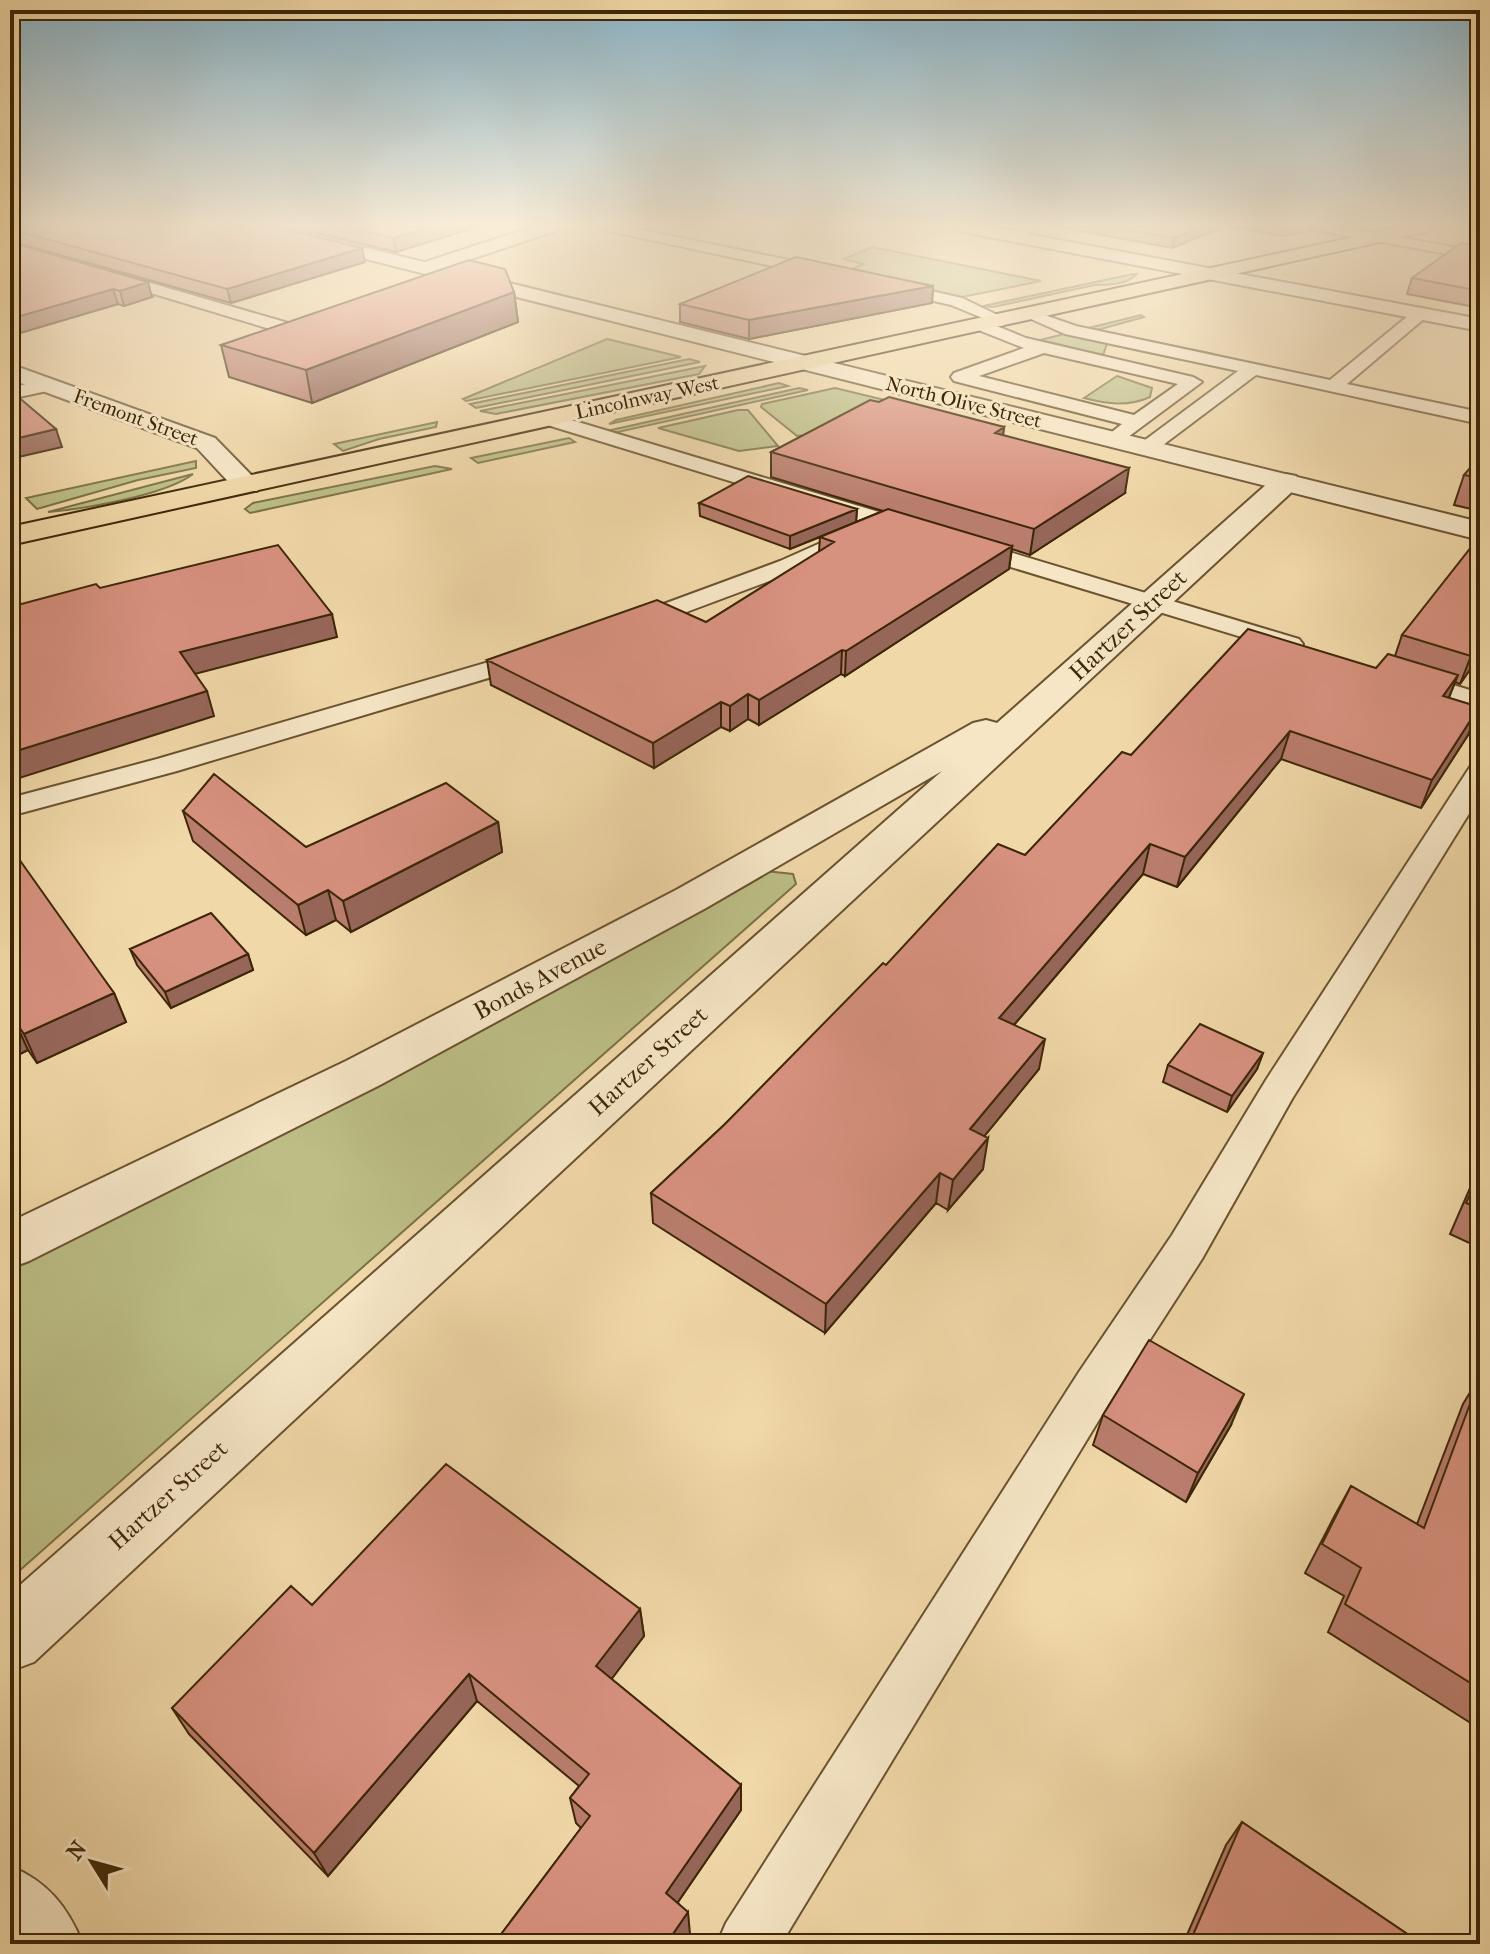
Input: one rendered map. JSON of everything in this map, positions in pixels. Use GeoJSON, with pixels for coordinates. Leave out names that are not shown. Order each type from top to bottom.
{"type":"FeatureCollection","features":[{"type":"Feature","properties":{"kind":"main road","name":"Lincolnway West"},"geometry":{"type":"LineString","coordinates":[[10,536],[1015,318]]}},
{"type":"Feature","properties":{"kind":"street","name":"North Olive Street"},"geometry":{"type":"LineString","coordinates":[[628,318],[1480,531]]}},
{"type":"Feature","properties":{"kind":"street"},"geometry":{"type":"LineString","coordinates":[[1443,318],[1480,325]]}},
{"type":"Feature","properties":{"kind":"street","name":"Fremont Street"},"geometry":{"type":"LineString","coordinates":[[10,371],[206,443],[247,485]]}},
{"type":"Feature","properties":{"kind":"street","name":"Hartzer Street"},"geometry":{"type":"LineString","coordinates":[[10,1638],[1286,482]]}},
{"type":"Feature","properties":{"kind":"street","name":"Bonds Avenue"},"geometry":{"type":"LineString","coordinates":[[10,1246],[363,1073],[637,928],[1057,690]]}},
{"type":"Feature","properties":{"kind":"street"},"geometry":{"type":"LineString","coordinates":[[10,1904],[44,1944]]}},
{"type":"Feature","properties":{"kind":"lane"},"geometry":{"type":"LineString","coordinates":[[252,318],[306,334]]}},
{"type":"Feature","properties":{"kind":"lane"},"geometry":{"type":"LineString","coordinates":[[984,318],[1020,342],[1193,382],[1113,439]]}},
{"type":"Feature","properties":{"kind":"lane"},"geometry":{"type":"LineString","coordinates":[[1039,318],[1071,330],[1480,418]]}},
{"type":"Feature","properties":{"kind":"lane"},"geometry":{"type":"LineString","coordinates":[[1334,386],[1415,318]]}},
{"type":"Feature","properties":{"kind":"lane"},"geometry":{"type":"LineString","coordinates":[[1044,347],[960,377],[1137,422]]}},
{"type":"Feature","properties":{"kind":"lane"},"geometry":{"type":"LineString","coordinates":[[1148,447],[1253,369]]}},
{"type":"Feature","properties":{"kind":"lane"},"geometry":{"type":"LineString","coordinates":[[10,393],[50,385]]}},
{"type":"Feature","properties":{"kind":"lane"},"geometry":{"type":"LineString","coordinates":[[548,419],[1316,652]]}},
{"type":"Feature","properties":{"kind":"lane"},"geometry":{"type":"LineString","coordinates":[[603,634],[775,571],[885,521]]}},
{"type":"Feature","properties":{"kind":"lane"},"geometry":{"type":"LineString","coordinates":[[10,807],[167,765],[559,649]]}},
{"type":"Feature","properties":{"kind":"lane"},"geometry":{"type":"LineString","coordinates":[[1391,674],[1480,701]]}},
{"type":"Feature","properties":{"kind":"lane"},"geometry":{"type":"LineString","coordinates":[[747,1944],[1095,1386],[1187,1247],[1279,1090],[1480,773]]}},
{"type":"Feature","properties":{"kind":"green space"},"geometry":{"type":"Polygon","coordinates":[[[1128,318],[1140,318],[1097,330],[1214,354],[1182,360],[1107,344],[1103,355],[1040,340],[1128,318]]]}},
{"type":"Feature","properties":{"kind":"green space"},"geometry":{"type":"Polygon","coordinates":[[[607,339],[681,357],[466,401],[463,399],[607,339]]]}},
{"type":"Feature","properties":{"kind":"green space"},"geometry":{"type":"Polygon","coordinates":[[[689,359],[700,362],[476,408],[470,404],[689,359]]]}},
{"type":"Feature","properties":{"kind":"green space"},"geometry":{"type":"Polygon","coordinates":[[[705,366],[699,374],[496,414],[480,411],[705,366]]]}},
{"type":"Feature","properties":{"kind":"green space"},"geometry":{"type":"Polygon","coordinates":[[[1117,376],[1152,388],[1150,397],[1117,404],[1084,398],[1117,376]]]}},
{"type":"Feature","properties":{"kind":"green space"},"geometry":{"type":"Polygon","coordinates":[[[779,383],[788,386],[609,424],[616,420],[779,383]]]}},
{"type":"Feature","properties":{"kind":"green space"},"geometry":{"type":"Polygon","coordinates":[[[799,388],[808,390],[609,434],[607,431],[799,388]]]}},
{"type":"Feature","properties":{"kind":"green space"},"geometry":{"type":"Polygon","coordinates":[[[835,388],[885,400],[820,434],[797,436],[761,407],[762,404],[835,388]]]}},
{"type":"Feature","properties":{"kind":"green space"},"geometry":{"type":"Polygon","coordinates":[[[748,410],[778,446],[739,451],[658,428],[748,410]]]}},
{"type":"Feature","properties":{"kind":"green space"},"geometry":{"type":"Polygon","coordinates":[[[437,422],[436,427],[379,439],[343,451],[334,444],[437,422]]]}},
{"type":"Feature","properties":{"kind":"green space"},"geometry":{"type":"Polygon","coordinates":[[[569,438],[575,442],[478,463],[471,458],[569,438]]]}},
{"type":"Feature","properties":{"kind":"green space"},"geometry":{"type":"Polygon","coordinates":[[[196,461],[196,468],[138,480],[37,509],[26,498],[196,461]]]}},
{"type":"Feature","properties":{"kind":"green space"},"geometry":{"type":"Polygon","coordinates":[[[435,466],[452,469],[250,513],[245,509],[253,503],[435,466]]]}},
{"type":"Feature","properties":{"kind":"green space"},"geometry":{"type":"Polygon","coordinates":[[[193,474],[145,494],[48,512],[193,474]]]}},
{"type":"Feature","properties":{"kind":"green space"},"geometry":{"type":"Polygon","coordinates":[[[765,871],[793,874],[796,884],[10,1579],[10,1267],[765,871]]]}},
{"type":"Feature","properties":{"kind":"building"},"geometry":{"type":"Polygon","coordinates":[[[299,318],[444,318],[306,370],[221,345],[299,318]]]}},
{"type":"Feature","properties":{"kind":"building"},"geometry":{"type":"Polygon","coordinates":[[[10,390],[56,429],[10,440],[10,390]]]}},
{"type":"Feature","properties":{"kind":"building"},"geometry":{"type":"Polygon","coordinates":[[[889,397],[1004,427],[995,433],[1129,468],[1034,529],[771,452],[870,400],[879,402],[889,397]]]}},
{"type":"Feature","properties":{"kind":"building"},"geometry":{"type":"Polygon","coordinates":[[[1480,457],[1480,478],[1464,475],[1480,457]]]}},
{"type":"Feature","properties":{"kind":"building"},"geometry":{"type":"Polygon","coordinates":[[[748,476],[857,509],[790,536],[699,503],[748,476]]]}},
{"type":"Feature","properties":{"kind":"building"},"geometry":{"type":"Polygon","coordinates":[[[888,509],[1012,546],[846,651],[842,650],[759,700],[748,694],[730,706],[721,702],[653,743],[487,660],[657,600],[706,622],[834,542],[820,537],[888,509]]]}},
{"type":"Feature","properties":{"kind":"building"},"geometry":{"type":"Polygon","coordinates":[[[1476,541],[1480,542],[1480,642],[1471,656],[1402,635],[1476,541]]]}},
{"type":"Feature","properties":{"kind":"building"},"geometry":{"type":"Polygon","coordinates":[[[278,545],[332,614],[180,652],[207,691],[10,753],[10,607],[96,584],[100,588],[278,545]]]}},
{"type":"Feature","properties":{"kind":"building"},"geometry":{"type":"Polygon","coordinates":[[[1248,629],[1376,668],[1388,654],[1458,675],[1443,696],[1479,707],[1432,780],[1290,731],[1185,857],[1150,844],[999,1018],[1045,1039],[970,1129],[988,1138],[953,1180],[940,1173],[826,1304],[651,1193],[724,1125],[883,963],[886,965],[998,844],[1025,855],[1122,752],[1131,755],[1248,629]]]}},
{"type":"Feature","properties":{"kind":"building"},"geometry":{"type":"Polygon","coordinates":[[[214,774],[306,847],[446,783],[498,822],[343,901],[328,890],[298,905],[183,811],[214,774]]]}},
{"type":"Feature","properties":{"kind":"building"},"geometry":{"type":"Polygon","coordinates":[[[14,852],[114,993],[24,1034],[15,1021],[10,1024],[10,854],[14,852]]]}},
{"type":"Feature","properties":{"kind":"building"},"geometry":{"type":"Polygon","coordinates":[[[211,913],[248,954],[165,992],[130,949],[211,913]]]}},
{"type":"Feature","properties":{"kind":"building"},"geometry":{"type":"Polygon","coordinates":[[[1200,1024],[1263,1053],[1232,1096],[1168,1065],[1200,1024]]]}},
{"type":"Feature","properties":{"kind":"building"},"geometry":{"type":"Polygon","coordinates":[[[1480,1172],[1480,1209],[1466,1203],[1480,1172]]]}},
{"type":"Feature","properties":{"kind":"building"},"geometry":{"type":"Polygon","coordinates":[[[1149,1340],[1244,1394],[1198,1473],[1103,1415],[1149,1340]]]}},
{"type":"Feature","properties":{"kind":"building"},"geometry":{"type":"Polygon","coordinates":[[[1480,1377],[1480,1689],[1345,1604],[1361,1568],[1322,1544],[1351,1486],[1424,1528],[1480,1377]]]}},
{"type":"Feature","properties":{"kind":"building"},"geometry":{"type":"Polygon","coordinates":[[[446,1464],[640,1609],[596,1666],[741,1785],[666,1893],[688,1912],[666,1944],[507,1944],[499,1937],[590,1816],[570,1798],[589,1774],[469,1674],[314,1853],[172,1708],[291,1586],[312,1605],[446,1464]]]}},
{"type":"Feature","properties":{"kind":"building"},"geometry":{"type":"Polygon","coordinates":[[[1242,1822],[1422,1944],[1189,1944],[1242,1822]]]}}]}
